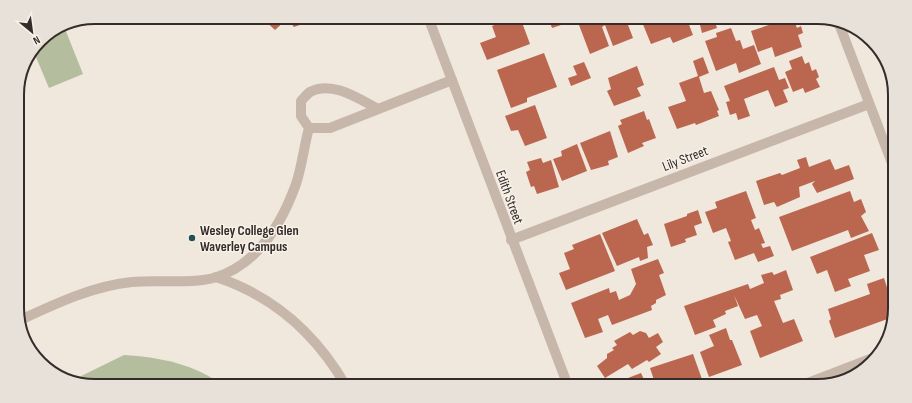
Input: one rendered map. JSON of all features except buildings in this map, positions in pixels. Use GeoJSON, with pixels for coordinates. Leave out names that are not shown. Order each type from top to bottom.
{"type":"FeatureCollection","features":[{"type":"Feature","properties":{"kind":"street","name":"Edith Street"},"geometry":{"type":"LineString","coordinates":[[431,24],[511,240],[565,379]]}},
{"type":"Feature","properties":{"kind":"street"},"geometry":{"type":"LineString","coordinates":[[841,28],[888,153]]}},
{"type":"Feature","properties":{"kind":"street"},"geometry":{"type":"LineString","coordinates":[[309,128],[330,128],[452,80]]}},
{"type":"Feature","properties":{"kind":"street"},"geometry":{"type":"LineString","coordinates":[[25,318],[64,300],[101,288],[132,282],[192,281],[216,277],[237,267],[254,255],[268,241],[278,224],[296,183],[309,128],[301,116],[301,101],[311,92],[329,89],[346,93],[378,109]]}},
{"type":"Feature","properties":{"kind":"street","name":"Lily Street"},"geometry":{"type":"LineString","coordinates":[[511,240],[869,104]]}},
{"type":"Feature","properties":{"kind":"street"},"geometry":{"type":"LineString","coordinates":[[216,277],[249,290],[289,316],[333,364],[342,379]]}},
{"type":"Feature","properties":{"kind":"street"},"geometry":{"type":"LineString","coordinates":[[818,379],[862,362]]}},
{"type":"Feature","properties":{"kind":"green space"},"geometry":{"type":"Polygon","coordinates":[[[66,30],[83,74],[49,88],[36,57],[39,52],[52,52],[52,39],[66,30]]]}},
{"type":"Feature","properties":{"kind":"green space"},"geometry":{"type":"Polygon","coordinates":[[[124,355],[176,363],[201,372],[214,379],[95,379],[78,377],[124,355]]]}},
{"type":"Feature","properties":{"kind":"place","name":"Wesley College Glen Waverley Campus"},"geometry":{"type":"Point","coordinates":[192,238]}}]}
